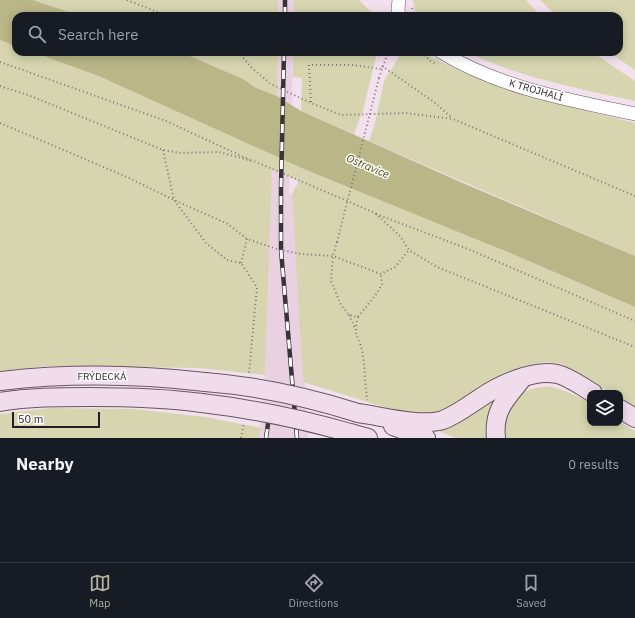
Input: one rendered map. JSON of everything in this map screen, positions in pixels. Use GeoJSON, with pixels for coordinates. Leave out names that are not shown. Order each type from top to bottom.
{"type":"FeatureCollection","features":[{"type":"Feature","properties":{"kind":"main road"},"geometry":{"type":"LineString","coordinates":[[365,412],[412,421],[437,421],[454,414],[495,389],[523,378],[543,374],[558,374],[588,390]]}},
{"type":"Feature","properties":{"kind":"main road","name":"FRÝDECKÁ"},"geometry":{"type":"LineString","coordinates":[[0,382],[58,376],[124,375],[165,377],[234,384],[365,412]]}},
{"type":"Feature","properties":{"kind":"main road"},"geometry":{"type":"LineString","coordinates":[[496,438],[498,411],[523,378]]}},
{"type":"Feature","properties":{"kind":"main road","name":"FRÝDECKÁ"},"geometry":{"type":"LineString","coordinates":[[0,402],[40,398],[101,397],[147,398],[202,403],[268,412],[359,436]]}},
{"type":"Feature","properties":{"kind":"main road"},"geometry":{"type":"LineString","coordinates":[[623,411],[635,418]]}},
{"type":"Feature","properties":{"kind":"main road"},"geometry":{"type":"LineString","coordinates":[[365,412],[426,438]]}},
{"type":"Feature","properties":{"kind":"street"},"geometry":{"type":"LineString","coordinates":[[398,12],[398,9],[405,1]]}},
{"type":"Feature","properties":{"kind":"street","name":"K TROJHALÍ"},"geometry":{"type":"LineString","coordinates":[[449,56],[507,83],[545,95],[635,114]]}},
{"type":"Feature","properties":{"kind":"path"},"geometry":{"type":"LineString","coordinates":[[127,0],[158,12]]}},
{"type":"Feature","properties":{"kind":"path"},"geometry":{"type":"LineString","coordinates":[[405,1],[412,12]]}},
{"type":"Feature","properties":{"kind":"path"},"geometry":{"type":"LineString","coordinates":[[242,56],[253,69],[271,84],[341,115],[406,113],[453,119],[635,196]]}},
{"type":"Feature","properties":{"kind":"path"},"geometry":{"type":"LineString","coordinates":[[365,412],[362,350],[357,339],[355,328],[349,315],[341,305],[331,280],[337,242],[381,68],[386,56]]}},
{"type":"Feature","properties":{"kind":"path"},"geometry":{"type":"LineString","coordinates":[[0,62],[166,121],[256,162],[375,213],[468,249],[635,321]]}},
{"type":"Feature","properties":{"kind":"path"},"geometry":{"type":"LineString","coordinates":[[311,103],[309,65],[353,65],[381,68],[434,102],[453,119]]}},
{"type":"Feature","properties":{"kind":"path"},"geometry":{"type":"LineString","coordinates":[[0,86],[28,95],[163,150],[182,153],[219,152],[256,162]]}},
{"type":"Feature","properties":{"kind":"path"},"geometry":{"type":"LineString","coordinates":[[0,123],[127,177],[228,224],[247,239],[280,250],[302,254],[334,256],[381,274],[395,267],[409,250]]}},
{"type":"Feature","properties":{"kind":"path"},"geometry":{"type":"LineString","coordinates":[[163,150],[174,200],[206,242],[227,260],[241,263],[257,287],[249,374]]}},
{"type":"Feature","properties":{"kind":"path"},"geometry":{"type":"LineString","coordinates":[[375,213],[400,236],[409,250],[437,267],[635,347]]}},
{"type":"Feature","properties":{"kind":"path"},"geometry":{"type":"LineString","coordinates":[[241,263],[247,239]]}},
{"type":"Feature","properties":{"kind":"path"},"geometry":{"type":"LineString","coordinates":[[355,328],[358,317],[377,294],[382,284],[381,274]]}},
{"type":"Feature","properties":{"kind":"path"},"geometry":{"type":"LineString","coordinates":[[349,315],[358,317]]}},
{"type":"Feature","properties":{"kind":"path"},"geometry":{"type":"LineString","coordinates":[[241,438],[246,418]]}},
{"type":"Feature","properties":{"kind":"shaded area"},"geometry":{"type":"Polygon","coordinates":[[[278,0],[294,0],[294,12],[278,12],[278,0]]]}},
{"type":"Feature","properties":{"kind":"shaded area"},"geometry":{"type":"Polygon","coordinates":[[[278,56],[293,56],[289,193],[292,194],[308,438],[259,438],[265,375],[273,127],[277,96],[278,56]]]}},
{"type":"Feature","properties":{"kind":"green space"},"geometry":{"type":"Polygon","coordinates":[[[33,0],[278,0],[278,12],[69,12],[33,0]]]}},
{"type":"Feature","properties":{"kind":"green space"},"geometry":{"type":"Polygon","coordinates":[[[294,0],[359,0],[371,12],[294,12],[294,0]]]}},
{"type":"Feature","properties":{"kind":"green space"},"geometry":{"type":"Polygon","coordinates":[[[413,0],[526,0],[537,12],[415,12],[413,0]]]}},
{"type":"Feature","properties":{"kind":"green space"},"geometry":{"type":"Polygon","coordinates":[[[540,0],[635,0],[635,70],[615,56],[623,56],[623,12],[553,12],[540,0]]]}},
{"type":"Feature","properties":{"kind":"green space"},"geometry":{"type":"Polygon","coordinates":[[[0,40],[12,44],[12,56],[44,56],[101,77],[635,307],[635,406],[623,399],[623,390],[607,390],[562,364],[545,362],[524,366],[488,383],[456,407],[429,417],[400,412],[303,382],[292,194],[299,181],[272,169],[265,375],[198,368],[45,366],[0,371],[0,40]]]}},
{"type":"Feature","properties":{"kind":"green space"},"geometry":{"type":"Polygon","coordinates":[[[190,56],[278,56],[277,96],[254,87],[245,80],[190,56]]]}},
{"type":"Feature","properties":{"kind":"green space"},"geometry":{"type":"Polygon","coordinates":[[[293,56],[376,56],[363,110],[354,134],[301,111],[302,78],[293,77],[293,56]]]}},
{"type":"Feature","properties":{"kind":"green space"},"geometry":{"type":"Polygon","coordinates":[[[400,56],[429,56],[468,74],[544,100],[635,123],[635,256],[369,141],[374,127],[384,81],[400,56]]]}},
{"type":"Feature","properties":{"kind":"green space"},"geometry":{"type":"Polygon","coordinates":[[[476,56],[598,56],[635,81],[635,101],[528,76],[476,56]]]}},
{"type":"Feature","properties":{"kind":"green space"},"geometry":{"type":"Polygon","coordinates":[[[548,386],[568,392],[587,402],[587,426],[623,426],[623,424],[635,431],[635,438],[504,438],[503,429],[505,414],[519,394],[531,389],[548,386]]]}},
{"type":"Feature","properties":{"kind":"green space"},"geometry":{"type":"Polygon","coordinates":[[[492,402],[485,428],[487,438],[456,438],[440,432],[440,430],[465,419],[492,402]]]}},
{"type":"Feature","properties":{"kind":"green space"},"geometry":{"type":"Polygon","coordinates":[[[51,408],[133,409],[206,417],[261,428],[259,438],[0,438],[0,414],[51,408]]]}},
{"type":"Feature","properties":{"kind":"water"},"geometry":{"type":"Polygon","coordinates":[[[0,0],[33,0],[69,12],[12,12],[12,44],[0,40],[0,0]]]}},
{"type":"Feature","properties":{"kind":"water","name":"Ostravice"},"geometry":{"type":"Polygon","coordinates":[[[44,56],[190,56],[245,80],[254,87],[277,96],[301,111],[465,184],[635,256],[635,307],[510,253],[304,169],[101,77],[44,56]]]}},
{"type":"Feature","properties":{"kind":"railway"},"geometry":{"type":"LineString","coordinates":[[285,0],[285,12]]}},
{"type":"Feature","properties":{"kind":"railway"},"geometry":{"type":"LineString","coordinates":[[284,56],[281,250],[297,438]]}},
{"type":"Feature","properties":{"kind":"railway"},"geometry":{"type":"LineString","coordinates":[[266,438],[269,417]]}}]}
